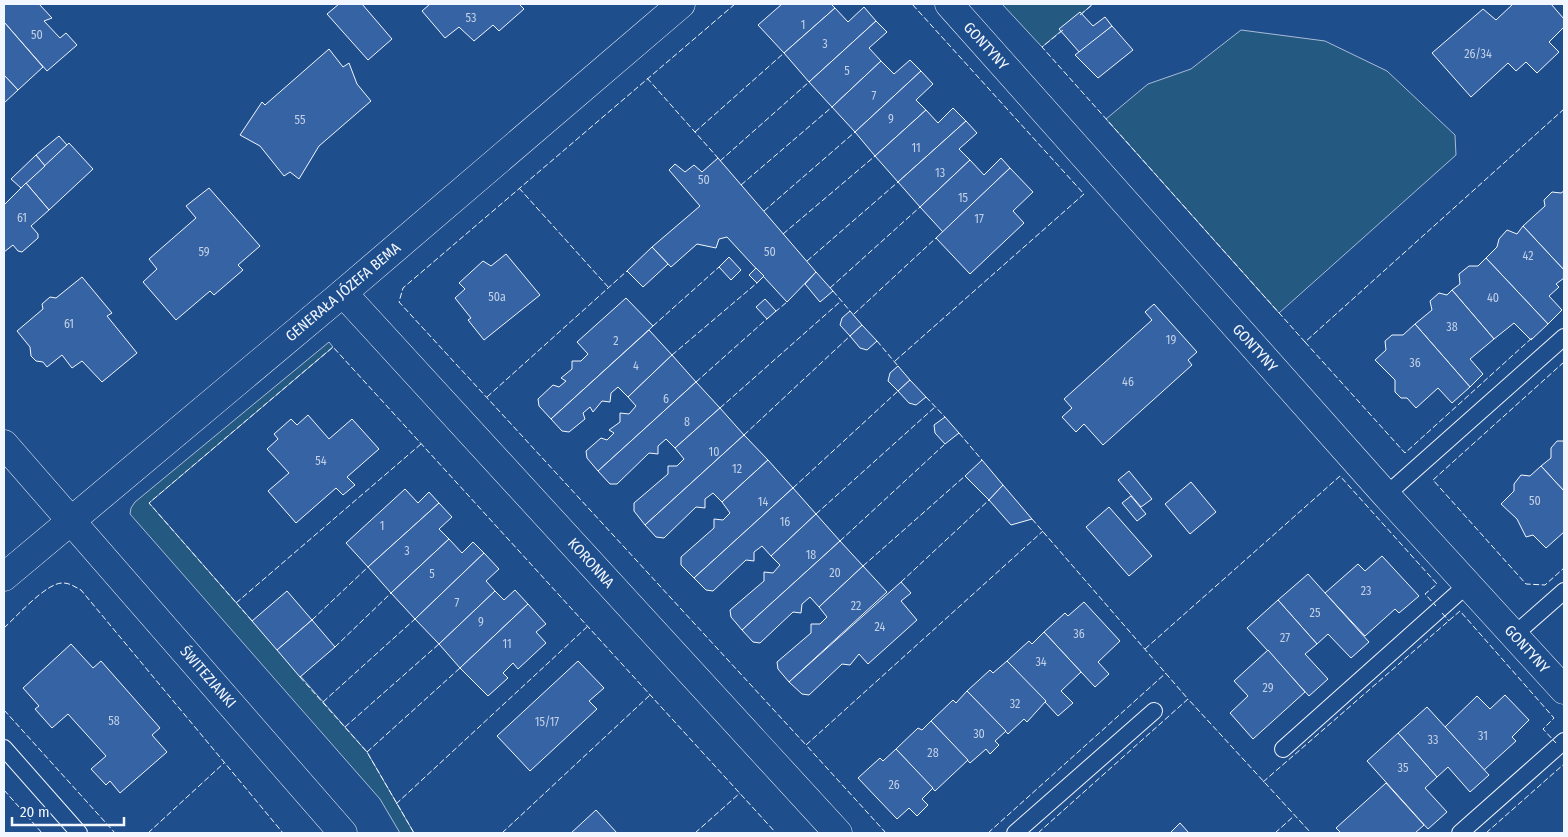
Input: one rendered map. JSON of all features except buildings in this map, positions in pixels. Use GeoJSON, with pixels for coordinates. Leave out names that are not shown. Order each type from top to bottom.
{"type":"FeatureCollection","features":[{"type":"Feature","properties":{"kind":"street","name":"GENERAŁA JÓZEFA BEMA"},"geometry":{"type":"LineString","coordinates":[[4,577],[343,293],[681,4]]}},
{"type":"Feature","properties":{"kind":"street","name":"GONTYNY"},"geometry":{"type":"LineString","coordinates":[[948,4],[1564,690]]}},
{"type":"Feature","properties":{"kind":"street","name":"KORONNA"},"geometry":{"type":"LineString","coordinates":[[343,293],[838,833]]}},
{"type":"Feature","properties":{"kind":"street","name":"ŚWITEZIANKI"},"geometry":{"type":"LineString","coordinates":[[4,444],[344,833]]}},
{"type":"Feature","properties":{"kind":"lane"},"geometry":{"type":"LineString","coordinates":[[1386,494],[1564,337]]}},
{"type":"Feature","properties":{"kind":"lane"},"geometry":{"type":"LineString","coordinates":[[1283,749],[1468,584]]}},
{"type":"Feature","properties":{"kind":"lane"},"geometry":{"type":"LineString","coordinates":[[1514,635],[1564,591]]}},
{"type":"Feature","properties":{"kind":"lane"},"geometry":{"type":"LineString","coordinates":[[1015,833],[1154,711]]}},
{"type":"Feature","properties":{"kind":"lane"},"geometry":{"type":"LineString","coordinates":[[1460,833],[1564,741]]}},
{"type":"Feature","properties":{"kind":"lane"},"geometry":{"type":"LineString","coordinates":[[4,748],[79,833]]}},
{"type":"Feature","properties":{"kind":"shaded area"},"geometry":{"type":"Polygon","coordinates":[[[1002,4],[1093,4],[1042,47],[1002,4]]]}},
{"type":"Feature","properties":{"kind":"shaded area"},"geometry":{"type":"Polygon","coordinates":[[[1241,30],[1325,41],[1387,71],[1455,135],[1456,155],[1279,313],[1106,119],[1148,84],[1191,69],[1241,30]]]}},
{"type":"Feature","properties":{"kind":"shaded area"},"geometry":{"type":"Polygon","coordinates":[[[329,342],[333,347],[149,503],[367,752],[414,833],[400,833],[380,799],[130,514],[135,502],[329,342]]]}},
{"type":"Feature","properties":{"kind":"fence"},"geometry":{"type":"LineString","coordinates":[[735,4],[403,288],[399,302],[806,745]]}},
{"type":"Feature","properties":{"kind":"fence"},"geometry":{"type":"LineString","coordinates":[[895,361],[1084,194],[912,4]]}},
{"type":"Feature","properties":{"kind":"fence"},"geometry":{"type":"LineString","coordinates":[[1080,15],[1093,4]]}},
{"type":"Feature","properties":{"kind":"fence"},"geometry":{"type":"LineString","coordinates":[[1063,30],[1042,47],[1305,342],[1564,109]]}},
{"type":"Feature","properties":{"kind":"fence"},"geometry":{"type":"LineString","coordinates":[[695,132],[784,53]]}},
{"type":"Feature","properties":{"kind":"fence"},"geometry":{"type":"LineString","coordinates":[[647,78],[718,158]]}},
{"type":"Feature","properties":{"kind":"fence"},"geometry":{"type":"LineString","coordinates":[[720,161],[809,82]]}},
{"type":"Feature","properties":{"kind":"fence"},"geometry":{"type":"LineString","coordinates":[[741,185],[832,107]]}},
{"type":"Feature","properties":{"kind":"fence"},"geometry":{"type":"LineString","coordinates":[[764,211],[855,132]]}},
{"type":"Feature","properties":{"kind":"fence"},"geometry":{"type":"LineString","coordinates":[[783,234],[875,156]]}},
{"type":"Feature","properties":{"kind":"fence"},"geometry":{"type":"LineString","coordinates":[[807,261],[898,182]]}},
{"type":"Feature","properties":{"kind":"fence"},"geometry":{"type":"LineString","coordinates":[[519,188],[609,288]]}},
{"type":"Feature","properties":{"kind":"fence"},"geometry":{"type":"LineString","coordinates":[[830,288],[920,207]]}},
{"type":"Feature","properties":{"kind":"fence"},"geometry":{"type":"LineString","coordinates":[[854,314],[936,238]]}},
{"type":"Feature","properties":{"kind":"fence"},"geometry":{"type":"LineString","coordinates":[[653,326],[719,267]]}},
{"type":"Feature","properties":{"kind":"fence"},"geometry":{"type":"LineString","coordinates":[[487,397],[627,271]]}},
{"type":"Feature","properties":{"kind":"fence"},"geometry":{"type":"LineString","coordinates":[[672,355],[757,283]]}},
{"type":"Feature","properties":{"kind":"fence"},"geometry":{"type":"LineString","coordinates":[[833,291],[850,311]]}},
{"type":"Feature","properties":{"kind":"fence"},"geometry":{"type":"LineString","coordinates":[[720,408],[841,301]]}},
{"type":"Feature","properties":{"kind":"fence"},"geometry":{"type":"LineString","coordinates":[[775,312],[787,302]]}},
{"type":"Feature","properties":{"kind":"fence"},"geometry":{"type":"LineString","coordinates":[[696,382],[769,317]]}},
{"type":"Feature","properties":{"kind":"fence"},"geometry":{"type":"LineString","coordinates":[[744,435],[850,336]]}},
{"type":"Feature","properties":{"kind":"fence"},"geometry":{"type":"LineString","coordinates":[[1305,342],[1405,453],[1533,337]]}},
{"type":"Feature","properties":{"kind":"fence"},"geometry":{"type":"LineString","coordinates":[[877,341],[898,366]]}},
{"type":"Feature","properties":{"kind":"fence"},"geometry":{"type":"LineString","coordinates":[[252,621],[149,503],[333,347],[776,833]]}},
{"type":"Feature","properties":{"kind":"fence"},"geometry":{"type":"LineString","coordinates":[[1564,362],[1433,480],[1526,584],[1545,585],[1564,568]]}},
{"type":"Feature","properties":{"kind":"fence"},"geometry":{"type":"LineString","coordinates":[[793,488],[898,391]]}},
{"type":"Feature","properties":{"kind":"fence"},"geometry":{"type":"LineString","coordinates":[[926,397],[945,417]]}},
{"type":"Feature","properties":{"kind":"fence"},"geometry":{"type":"LineString","coordinates":[[816,514],[935,407]]}},
{"type":"Feature","properties":{"kind":"fence"},"geometry":{"type":"LineString","coordinates":[[959,433],[982,460]]}},
{"type":"Feature","properties":{"kind":"fence"},"geometry":{"type":"LineString","coordinates":[[236,603],[421,444]]}},
{"type":"Feature","properties":{"kind":"fence"},"geometry":{"type":"LineString","coordinates":[[840,541],[945,444]]}},
{"type":"Feature","properties":{"kind":"fence"},"geometry":{"type":"LineString","coordinates":[[863,566],[965,476]]}},
{"type":"Feature","properties":{"kind":"fence"},"geometry":{"type":"LineString","coordinates":[[1145,649],[1340,476],[1437,584],[1425,594],[1436,606]]}},
{"type":"Feature","properties":{"kind":"fence"},"geometry":{"type":"LineString","coordinates":[[901,582],[989,500]]}},
{"type":"Feature","properties":{"kind":"fence"},"geometry":{"type":"LineString","coordinates":[[1032,519],[1188,699]]}},
{"type":"Feature","properties":{"kind":"fence"},"geometry":{"type":"LineString","coordinates":[[886,833],[806,745],[1043,531]]}},
{"type":"Feature","properties":{"kind":"fence"},"geometry":{"type":"LineString","coordinates":[[312,620],[368,567]]}},
{"type":"Feature","properties":{"kind":"fence"},"geometry":{"type":"LineString","coordinates":[[4,628],[40,594],[56,584],[68,584],[81,590],[283,833]]}},
{"type":"Feature","properties":{"kind":"fence"},"geometry":{"type":"LineString","coordinates":[[335,647],[391,593]]}},
{"type":"Feature","properties":{"kind":"fence"},"geometry":{"type":"LineString","coordinates":[[1263,782],[1460,611],[1554,718],[1543,729],[1556,743]]}},
{"type":"Feature","properties":{"kind":"fence"},"geometry":{"type":"LineString","coordinates":[[1442,613],[1449,621]]}},
{"type":"Feature","properties":{"kind":"fence"},"geometry":{"type":"LineString","coordinates":[[323,702],[415,619]]}},
{"type":"Feature","properties":{"kind":"fence"},"geometry":{"type":"LineString","coordinates":[[396,804],[588,626]]}},
{"type":"Feature","properties":{"kind":"fence"},"geometry":{"type":"LineString","coordinates":[[345,727],[439,644]]}},
{"type":"Feature","properties":{"kind":"fence"},"geometry":{"type":"LineString","coordinates":[[367,752],[460,668]]}},
{"type":"Feature","properties":{"kind":"fence"},"geometry":{"type":"LineString","coordinates":[[988,833],[1166,673]]}},
{"type":"Feature","properties":{"kind":"fence"},"geometry":{"type":"LineString","coordinates":[[300,677],[367,752],[414,833]]}},
{"type":"Feature","properties":{"kind":"fence"},"geometry":{"type":"LineString","coordinates":[[502,833],[650,695]]}},
{"type":"Feature","properties":{"kind":"fence"},"geometry":{"type":"LineString","coordinates":[[1038,833],[1188,699],[1311,833]]}},
{"type":"Feature","properties":{"kind":"fence"},"geometry":{"type":"LineString","coordinates":[[4,710],[115,833]]}},
{"type":"Feature","properties":{"kind":"fence"},"geometry":{"type":"LineString","coordinates":[[148,833],[224,763]]}},
{"type":"Feature","properties":{"kind":"fence"},"geometry":{"type":"LineString","coordinates":[[1486,833],[1564,764]]}},
{"type":"Feature","properties":{"kind":"fence"},"geometry":{"type":"LineString","coordinates":[[4,790],[42,833]]}},
{"type":"Feature","properties":{"kind":"fence"},"geometry":{"type":"LineString","coordinates":[[695,833],[740,793]]}},
{"type":"Feature","properties":{"kind":"fence"},"geometry":{"type":"LineString","coordinates":[[1275,833],[1294,816]]}}]}
